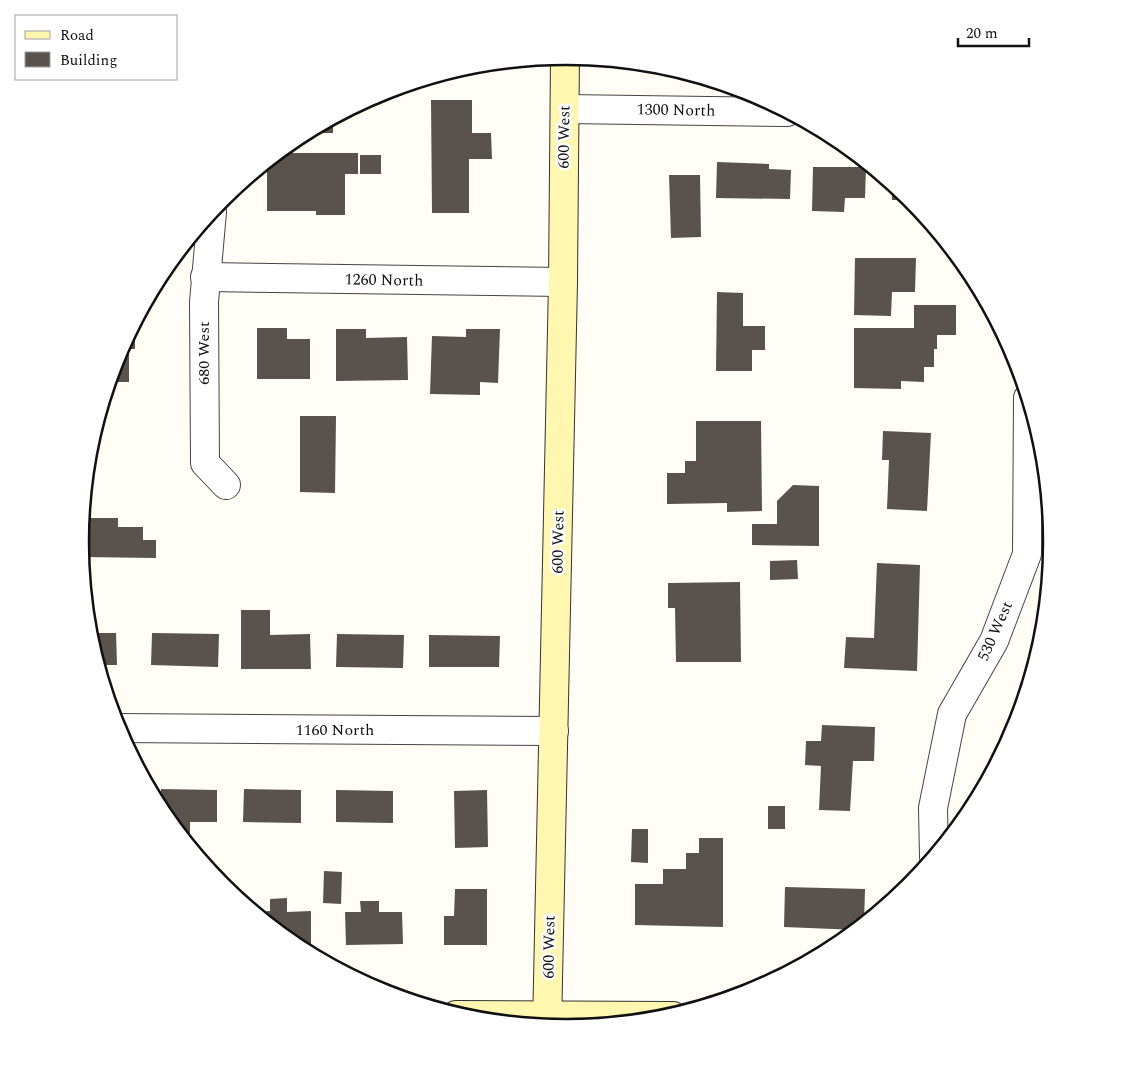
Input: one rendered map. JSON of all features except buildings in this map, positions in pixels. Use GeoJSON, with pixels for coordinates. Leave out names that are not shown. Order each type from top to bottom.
{"type":"FeatureCollection","features":[{"type":"Feature","properties":{"kind":"street","name":"600 West"},"geometry":{"type":"LineString","coordinates":[[547,1019],[563,282],[565,65]]}},
{"type":"Feature","properties":{"kind":"street","name":"1300 North"},"geometry":{"type":"LineString","coordinates":[[564,109],[773,112]]}},
{"type":"Feature","properties":{"kind":"street","name":"680 West"},"geometry":{"type":"LineString","coordinates":[[211,224],[204,302],[205,464],[226,485]]}},
{"type":"Feature","properties":{"kind":"street","name":"1260 North"},"geometry":{"type":"LineString","coordinates":[[205,277],[563,282]]}},
{"type":"Feature","properties":{"kind":"street","name":"530 West"},"geometry":{"type":"LineString","coordinates":[[934,847],[933,808],[952,714],[994,641],[1027,554],[1028,419]]}},
{"type":"Feature","properties":{"kind":"street","name":"1160 North"},"geometry":{"type":"LineString","coordinates":[[126,728],[554,731]]}}]}
